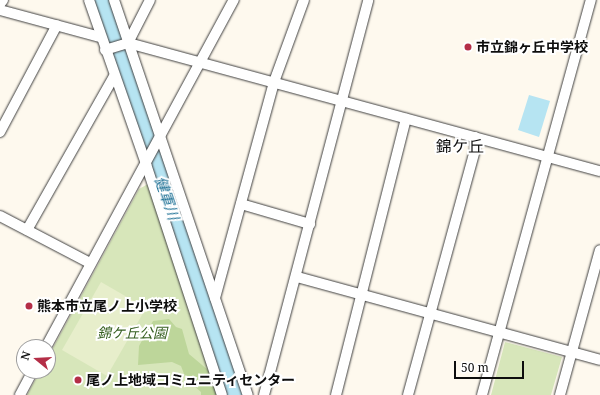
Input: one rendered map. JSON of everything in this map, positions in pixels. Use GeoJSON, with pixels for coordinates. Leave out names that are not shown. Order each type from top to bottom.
{"type":"FeatureCollection","features":[{"type":"Feature","properties":{"kind":"street"},"geometry":{"type":"LineString","coordinates":[[0,4],[3,0]]}},
{"type":"Feature","properties":{"kind":"street"},"geometry":{"type":"LineString","coordinates":[[88,0],[146,164],[222,395]]}},
{"type":"Feature","properties":{"kind":"street"},"geometry":{"type":"LineString","coordinates":[[114,0],[248,395]]}},
{"type":"Feature","properties":{"kind":"street"},"geometry":{"type":"LineString","coordinates":[[128,43],[150,0]]}},
{"type":"Feature","properties":{"kind":"street"},"geometry":{"type":"LineString","coordinates":[[50,339],[90,263],[146,164],[234,0]]}},
{"type":"Feature","properties":{"kind":"street"},"geometry":{"type":"LineString","coordinates":[[215,298],[274,82],[304,0]]}},
{"type":"Feature","properties":{"kind":"street"},"geometry":{"type":"LineString","coordinates":[[264,395],[297,277],[368,0]]}},
{"type":"Feature","properties":{"kind":"street"},"geometry":{"type":"LineString","coordinates":[[482,395],[591,0]]}},
{"type":"Feature","properties":{"kind":"street"},"geometry":{"type":"LineString","coordinates":[[0,10],[100,37]]}},
{"type":"Feature","properties":{"kind":"street"},"geometry":{"type":"LineString","coordinates":[[0,132],[57,25]]}},
{"type":"Feature","properties":{"kind":"street"},"geometry":{"type":"LineString","coordinates":[[105,50],[128,43],[200,64],[274,82],[600,171]]}},
{"type":"Feature","properties":{"kind":"street"},"geometry":{"type":"LineString","coordinates":[[26,230],[114,76]]}},
{"type":"Feature","properties":{"kind":"street"},"geometry":{"type":"LineString","coordinates":[[336,395],[363,295],[406,119]]}},
{"type":"Feature","properties":{"kind":"street"},"geometry":{"type":"LineString","coordinates":[[408,395],[475,150],[475,137]]}},
{"type":"Feature","properties":{"kind":"street"},"geometry":{"type":"LineString","coordinates":[[241,204],[310,224]]}},
{"type":"Feature","properties":{"kind":"street"},"geometry":{"type":"LineString","coordinates":[[0,216],[90,263]]}},
{"type":"Feature","properties":{"kind":"street"},"geometry":{"type":"LineString","coordinates":[[560,395],[600,250]]}},
{"type":"Feature","properties":{"kind":"street"},"geometry":{"type":"LineString","coordinates":[[297,277],[429,315],[600,360]]}},
{"type":"Feature","properties":{"kind":"street"},"geometry":{"type":"LineString","coordinates":[[20,395],[29,379]]}},
{"type":"Feature","properties":{"kind":"green space","name":"錦ケ丘公園"},"geometry":{"type":"Polygon","coordinates":[[[148,184],[219,395],[27,395],[36,379],[56,379],[56,342],[139,189],[148,184]]]}},
{"type":"Feature","properties":{"kind":"green space"},"geometry":{"type":"Polygon","coordinates":[[[101,282],[146,308],[107,376],[62,350],[101,282]]]}},
{"type":"Feature","properties":{"kind":"green space"},"geometry":{"type":"Polygon","coordinates":[[[169,319],[176,327],[182,329],[189,354],[208,370],[217,395],[201,395],[201,392],[186,379],[181,366],[172,362],[138,365],[139,346],[153,321],[169,319]]]}},
{"type":"Feature","properties":{"kind":"green space"},"geometry":{"type":"Polygon","coordinates":[[[505,342],[562,357],[551,395],[491,395],[505,342]]]}},
{"type":"Feature","properties":{"kind":"water","name":"健軍川"},"geometry":{"type":"Polygon","coordinates":[[[91,0],[110,0],[244,395],[225,395],[91,0]]]}},
{"type":"Feature","properties":{"kind":"water"},"geometry":{"type":"Polygon","coordinates":[[[529,95],[550,101],[539,137],[518,130],[529,95]]]}},
{"type":"Feature","properties":{"kind":"place","name":"市立錦ヶ丘中学校"},"geometry":{"type":"Point","coordinates":[468,47]}},
{"type":"Feature","properties":{"kind":"place","name":"熊本市立尾ノ上小学校"},"geometry":{"type":"Point","coordinates":[29,306]}},
{"type":"Feature","properties":{"kind":"place","name":"尾ノ上地域コミュニティセンター"},"geometry":{"type":"Point","coordinates":[78,380]}},
{"type":"Feature","properties":{"kind":"district","name":"錦ケ丘"},"geometry":{"type":"Point","coordinates":[460,146]}}]}
